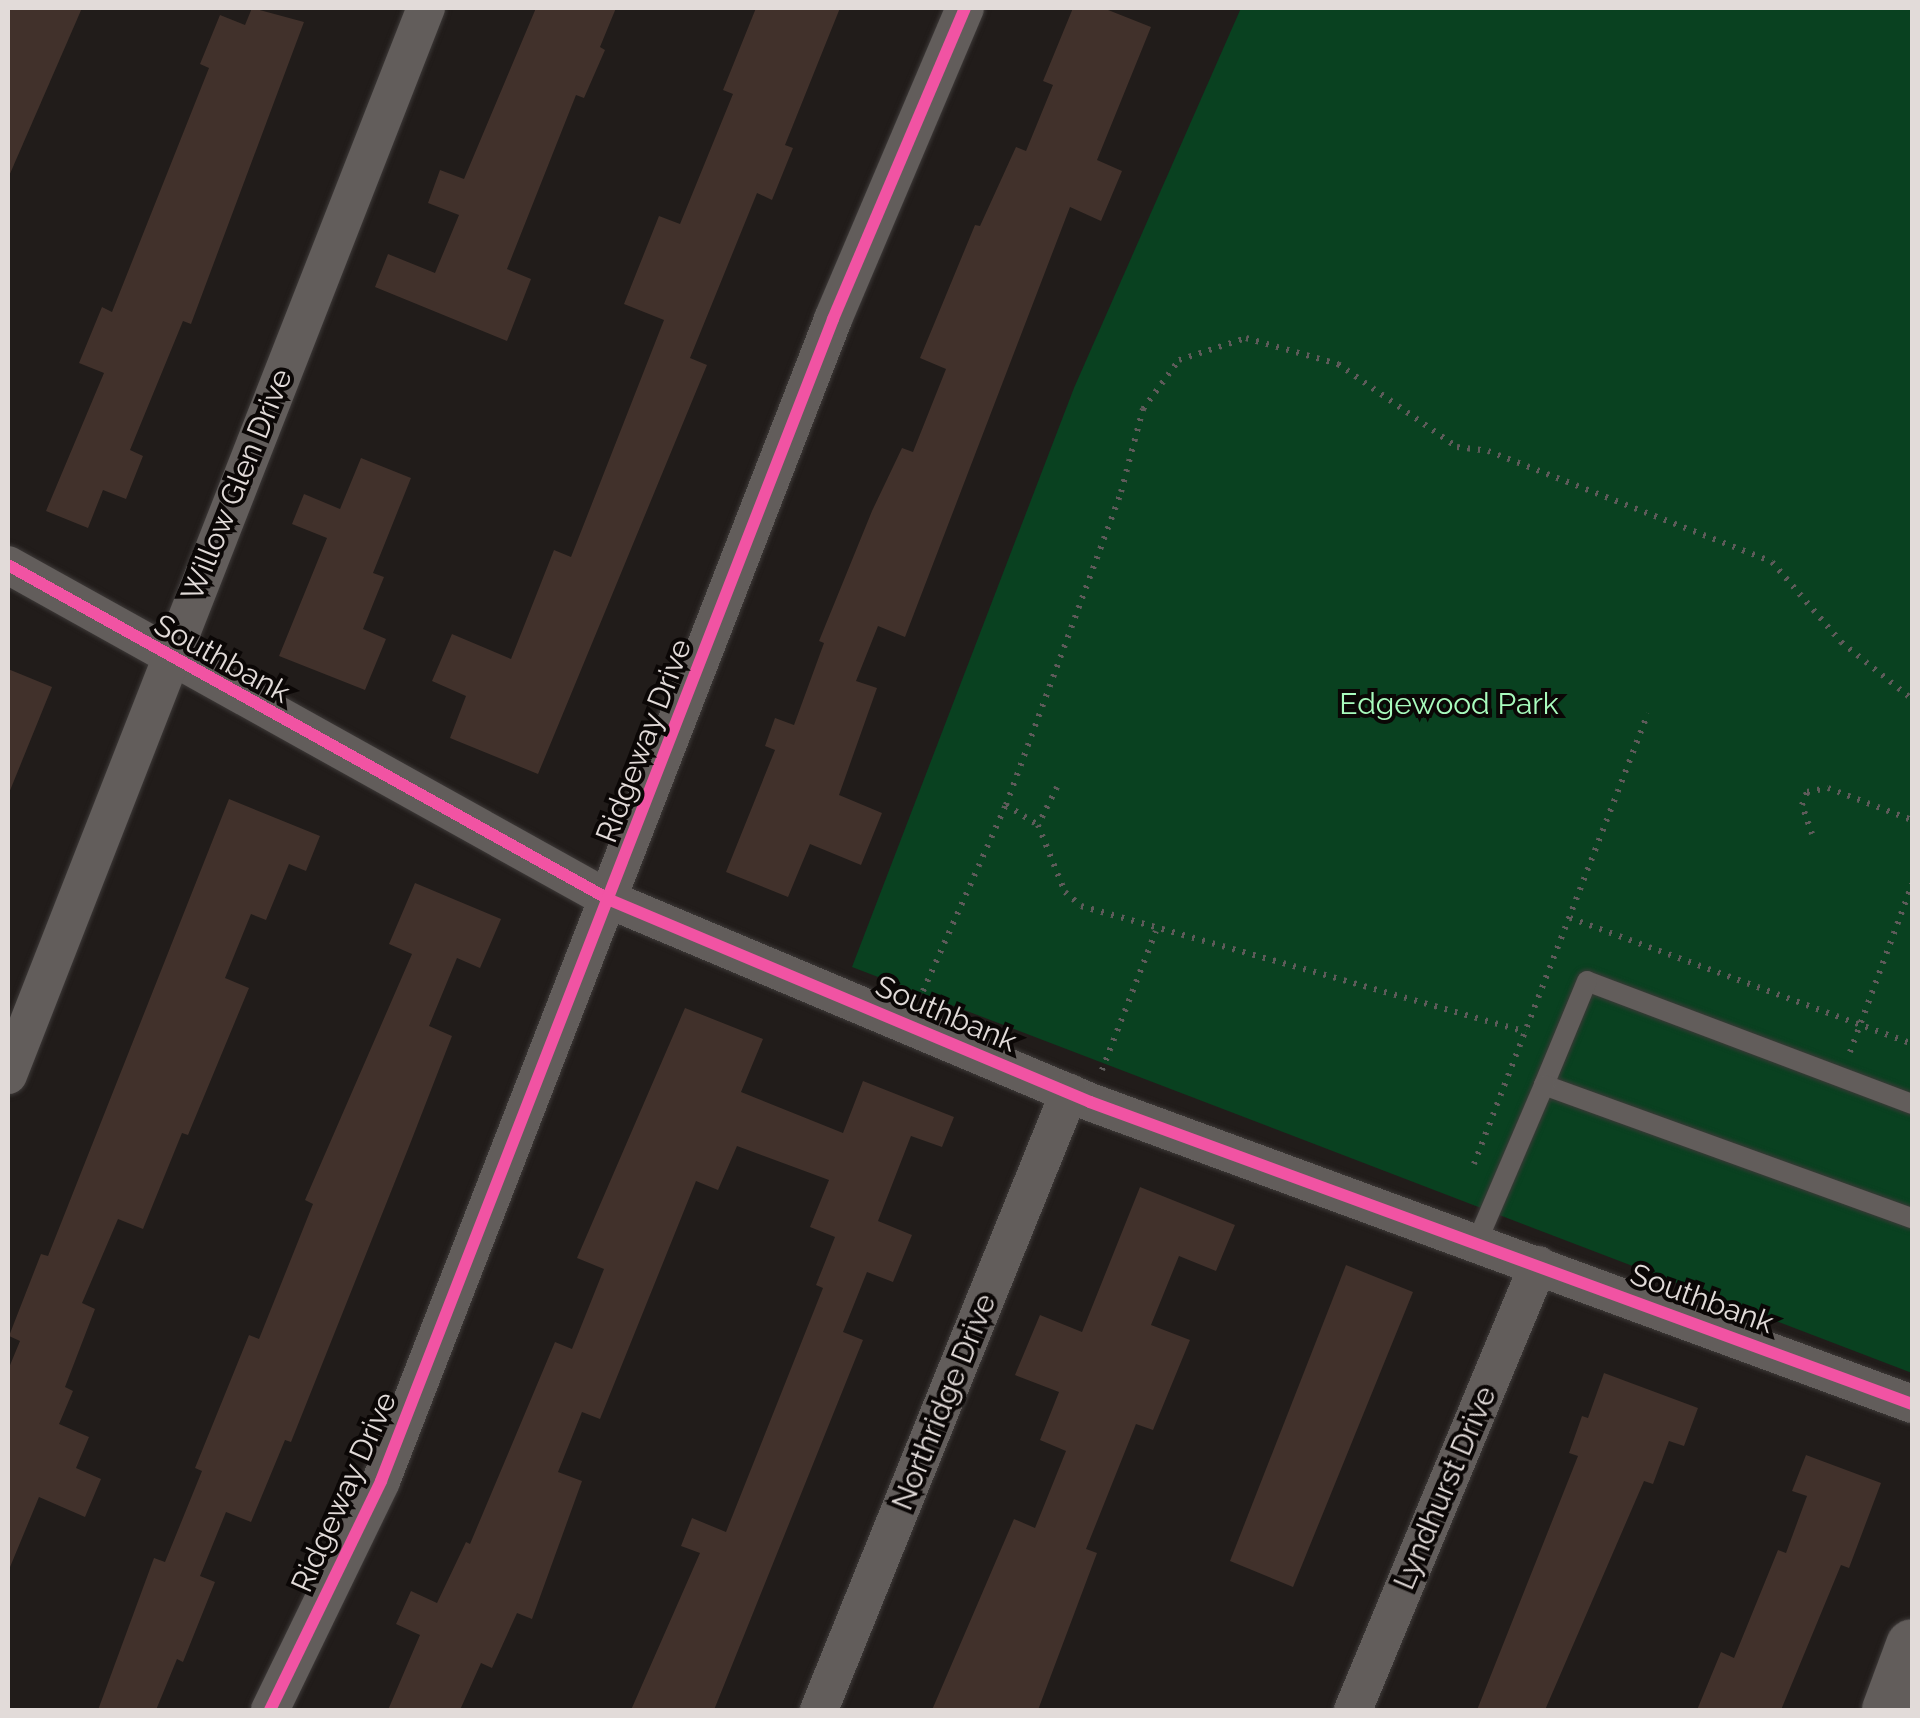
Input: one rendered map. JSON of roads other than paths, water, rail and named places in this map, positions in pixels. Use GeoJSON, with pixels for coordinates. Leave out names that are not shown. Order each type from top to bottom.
{"type":"FeatureCollection","features":[{"type":"Feature","properties":{"kind":"main road"},"geometry":{"type":"LineString","coordinates":[[1888,1710],[1912,1645]]}},
{"type":"Feature","properties":{"kind":"street","name":"Willow Glen Drive"},"geometry":{"type":"LineString","coordinates":[[8,1076],[426,8]]}},
{"type":"Feature","properties":{"kind":"street","name":"Ridgeway Drive"},"geometry":{"type":"LineString","coordinates":[[270,1710],[380,1481],[610,900],[833,319],[965,8]]}},
{"type":"Feature","properties":{"kind":"street","name":"Southbank"},"geometry":{"type":"LineString","coordinates":[[8,565],[168,660],[610,900],[1080,1098],[1912,1404]]}},
{"type":"Feature","properties":{"kind":"street","name":"Northridge Drive"},"geometry":{"type":"LineString","coordinates":[[819,1710],[1080,1098]]}},
{"type":"Feature","properties":{"kind":"street","name":"Lyndhurst Drive"},"geometry":{"type":"LineString","coordinates":[[1353,1710],[1538,1265]]}},
{"type":"Feature","properties":{"kind":"lane"},"geometry":{"type":"LineString","coordinates":[[1462,1239],[1544,1085],[1587,982],[1912,1104]]}},
{"type":"Feature","properties":{"kind":"lane"},"geometry":{"type":"LineString","coordinates":[[1544,1085],[1912,1218]]}},
{"type":"Feature","properties":{"kind":"park label","name":"Edgewood Park"},"geometry":{"type":"Point","coordinates":[1449,704]}}]}
